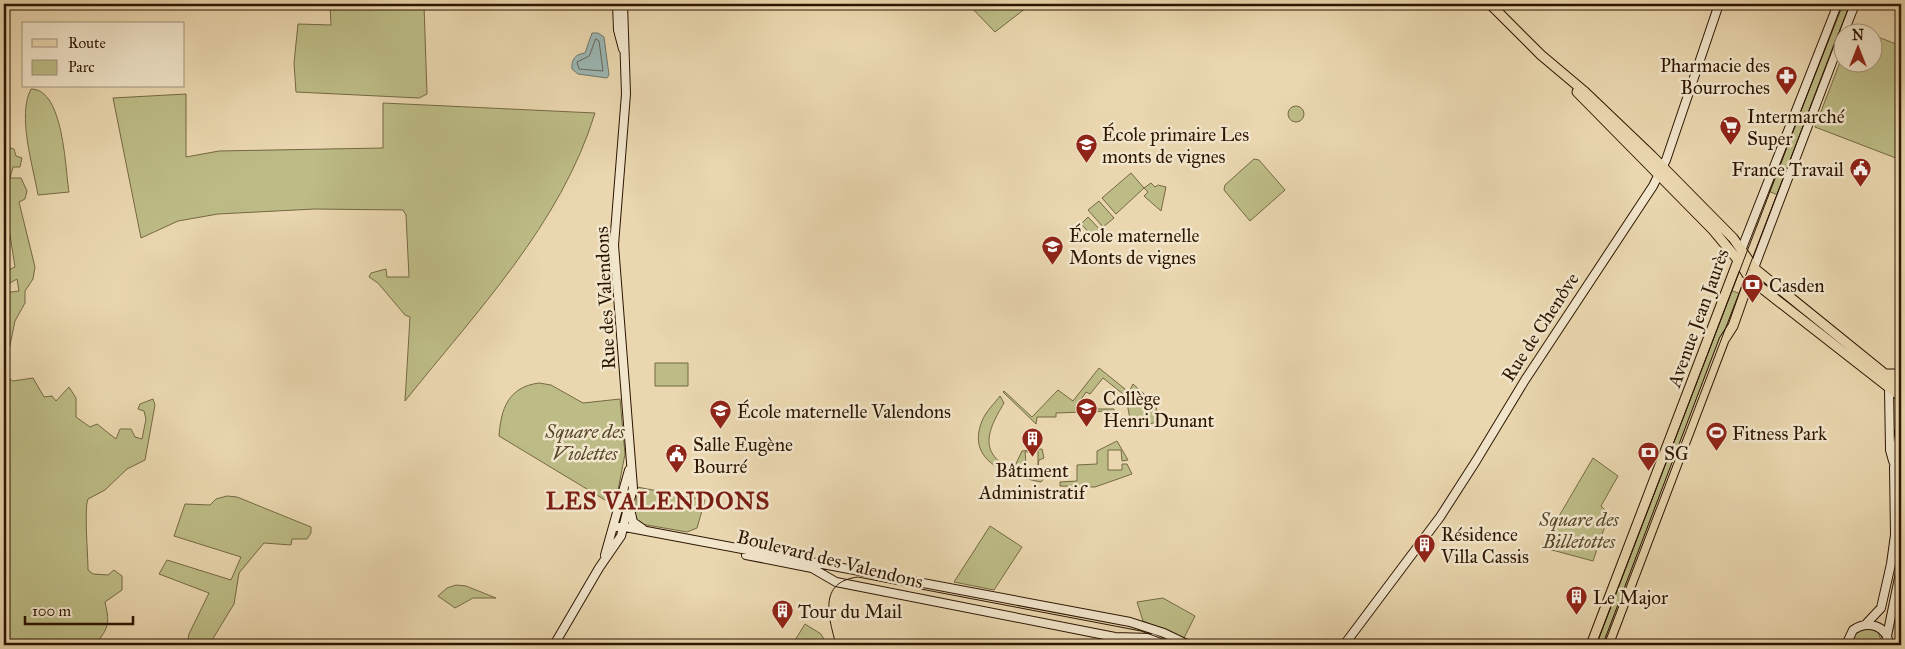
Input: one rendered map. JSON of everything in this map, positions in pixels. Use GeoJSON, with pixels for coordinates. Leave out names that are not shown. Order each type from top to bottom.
{"type":"FeatureCollection","features":[{"type":"Feature","properties":{"kind":"main road"},"geometry":{"type":"LineString","coordinates":[[1490,4],[1583,98],[1742,248],[1754,268],[1901,387]]}},
{"type":"Feature","properties":{"kind":"main road"},"geometry":{"type":"LineString","coordinates":[[1661,171],[1738,260],[1750,279],[1901,397]]}},
{"type":"Feature","properties":{"kind":"main road","name":"Avenue Jean Jaurès"},"geometry":{"type":"LineString","coordinates":[[1591,645],[1742,248]]}},
{"type":"Feature","properties":{"kind":"main road","name":"Avenue Jean Jaurès"},"geometry":{"type":"LineString","coordinates":[[1608,645],[1754,268]]}},
{"type":"Feature","properties":{"kind":"main road"},"geometry":{"type":"LineString","coordinates":[[1885,374],[1901,374]]}},
{"type":"Feature","properties":{"kind":"street","name":"Rue des Valendons"},"geometry":{"type":"LineString","coordinates":[[617,4],[620,14],[627,76],[614,245],[633,488],[624,528]]}},
{"type":"Feature","properties":{"kind":"street","name":"Rue des Valendons"},"geometry":{"type":"LineString","coordinates":[[620,14],[623,4]]}},
{"type":"Feature","properties":{"kind":"street","name":"Rue de Chenôve"},"geometry":{"type":"LineString","coordinates":[[1344,645],[1440,516],[1525,380],[1661,171],[1719,4]]}},
{"type":"Feature","properties":{"kind":"street","name":"Avenue Jean Jaurès"},"geometry":{"type":"LineString","coordinates":[[1742,248],[1838,4]]}},
{"type":"Feature","properties":{"kind":"street","name":"Avenue Jean Jaurès"},"geometry":{"type":"LineString","coordinates":[[1848,22],[1855,4]]}},
{"type":"Feature","properties":{"kind":"street","name":"Avenue Jean Jaurès"},"geometry":{"type":"LineString","coordinates":[[1754,268],[1832,63]]}},
{"type":"Feature","properties":{"kind":"street"},"geometry":{"type":"LineString","coordinates":[[1889,388],[1890,450],[1894,467]]}},
{"type":"Feature","properties":{"kind":"street"},"geometry":{"type":"LineString","coordinates":[[1846,645],[1852,630],[1866,624],[1881,608],[1892,564],[1894,467],[1901,422]]}},
{"type":"Feature","properties":{"kind":"street","name":"Rue des Valendons"},"geometry":{"type":"LineString","coordinates":[[599,568],[614,527],[632,459]]}},
{"type":"Feature","properties":{"kind":"street"},"geometry":{"type":"LineString","coordinates":[[554,645],[624,528],[624,492]]}},
{"type":"Feature","properties":{"kind":"street","name":"Boulevard des Valendons"},"geometry":{"type":"LineString","coordinates":[[630,500],[630,510],[637,527],[657,533]]}},
{"type":"Feature","properties":{"kind":"street","name":"Boulevard des Valendons"},"geometry":{"type":"LineString","coordinates":[[614,527],[657,533],[1130,622],[1164,633],[1189,645]]}},
{"type":"Feature","properties":{"kind":"street","name":"Boulevard des Valendons"},"geometry":{"type":"LineString","coordinates":[[624,528],[806,567],[836,582],[1115,636],[1152,638],[1169,645]]}},
{"type":"Feature","properties":{"kind":"street"},"geometry":{"type":"LineString","coordinates":[[1888,645],[1886,636],[1901,568]]}},
{"type":"Feature","properties":{"kind":"street"},"geometry":{"type":"LineString","coordinates":[[1866,624],[1878,627],[1886,636]]}},
{"type":"Feature","properties":{"kind":"green space"},"geometry":{"type":"Polygon","coordinates":[[[330,4],[424,5],[427,94],[419,98],[296,92],[294,63],[298,24],[331,25],[330,4]]]}},
{"type":"Feature","properties":{"kind":"green space"},"geometry":{"type":"Polygon","coordinates":[[[968,4],[1031,4],[995,32],[968,4]]]}},
{"type":"Feature","properties":{"kind":"green space"},"geometry":{"type":"Polygon","coordinates":[[[1840,4],[1852,4],[1845,22],[1833,22],[1840,4]]]}},
{"type":"Feature","properties":{"kind":"green space"},"geometry":{"type":"Polygon","coordinates":[[[1832,25],[1832,56],[1778,195],[1768,191],[1832,25]]]}},
{"type":"Feature","properties":{"kind":"green space"},"geometry":{"type":"Polygon","coordinates":[[[1882,39],[1901,46],[1901,160],[1815,127],[1836,72],[1882,72],[1882,39]]]}},
{"type":"Feature","properties":{"kind":"green space"},"geometry":{"type":"Polygon","coordinates":[[[31,89],[42,92],[50,102],[56,116],[64,149],[69,192],[38,195],[27,141],[25,112],[31,89]]]}},
{"type":"Feature","properties":{"kind":"green space"},"geometry":{"type":"Polygon","coordinates":[[[186,94],[186,157],[219,151],[383,148],[383,103],[595,113],[580,154],[561,192],[539,229],[487,300],[405,401],[410,317],[405,315],[378,283],[369,277],[371,273],[386,269],[387,277],[409,277],[406,215],[403,210],[315,209],[218,214],[178,221],[141,238],[113,98],[186,94]]]}},
{"type":"Feature","properties":{"kind":"green space"},"geometry":{"type":"Polygon","coordinates":[[[1296,106],[1304,114],[1296,122],[1288,114],[1296,106]]]}},
{"type":"Feature","properties":{"kind":"green space"},"geometry":{"type":"Polygon","coordinates":[[[4,146],[14,149],[16,156],[22,158],[20,167],[13,167],[10,178],[21,178],[27,191],[25,199],[19,202],[35,267],[33,279],[25,291],[25,303],[15,321],[4,374],[4,293],[19,291],[17,279],[8,284],[4,272],[15,267],[10,235],[4,235],[4,223],[8,221],[4,208],[4,146]]]}},
{"type":"Feature","properties":{"kind":"green space"},"geometry":{"type":"Polygon","coordinates":[[[1254,159],[1259,160],[1285,190],[1250,221],[1224,190],[1225,185],[1254,159]]]}},
{"type":"Feature","properties":{"kind":"green space"},"geometry":{"type":"Polygon","coordinates":[[[1131,173],[1144,188],[1116,214],[1102,198],[1131,173]]]}},
{"type":"Feature","properties":{"kind":"green space"},"geometry":{"type":"Polygon","coordinates":[[[1151,183],[1155,187],[1158,185],[1166,187],[1161,211],[1144,196],[1148,192],[1144,188],[1151,183]]]}},
{"type":"Feature","properties":{"kind":"green space"},"geometry":{"type":"Polygon","coordinates":[[[1099,201],[1114,218],[1103,227],[1088,210],[1099,201]]]}},
{"type":"Feature","properties":{"kind":"green space"},"geometry":{"type":"Polygon","coordinates":[[[1088,217],[1103,233],[1096,240],[1081,224],[1088,217]]]}},
{"type":"Feature","properties":{"kind":"green space"},"geometry":{"type":"Polygon","coordinates":[[[1730,290],[1741,294],[1605,645],[1594,645],[1730,290]]]}},
{"type":"Feature","properties":{"kind":"green space"},"geometry":{"type":"Polygon","coordinates":[[[655,363],[688,363],[688,386],[655,386],[655,363]]]}},
{"type":"Feature","properties":{"kind":"green space"},"geometry":{"type":"Polygon","coordinates":[[[1099,368],[1125,389],[1123,394],[1103,378],[1090,394],[1086,392],[1078,404],[1083,409],[1114,409],[1114,419],[1109,419],[1109,411],[1056,413],[1056,417],[1037,417],[1036,424],[1003,392],[1032,417],[1058,390],[1073,401],[1099,368]]]}},
{"type":"Feature","properties":{"kind":"green space"},"geometry":{"type":"Polygon","coordinates":[[[4,376],[13,381],[33,378],[44,397],[52,396],[56,401],[69,387],[76,398],[76,417],[90,427],[97,424],[116,439],[120,429],[131,429],[135,437],[142,439],[146,419],[144,411],[138,409],[140,404],[153,399],[155,405],[145,460],[127,469],[105,490],[88,499],[86,522],[88,570],[93,574],[108,575],[114,570],[122,576],[122,590],[105,602],[108,623],[98,641],[99,645],[4,645],[4,376]]]}},
{"type":"Feature","properties":{"kind":"green space","name":"Square des Violettes"},"geometry":{"type":"Polygon","coordinates":[[[539,383],[551,385],[583,403],[620,399],[625,454],[615,506],[499,436],[504,408],[513,394],[528,385],[539,383]]]}},
{"type":"Feature","properties":{"kind":"green space"},"geometry":{"type":"Polygon","coordinates":[[[1133,384],[1155,404],[1160,421],[1132,429],[1126,398],[1133,384]]]}},
{"type":"Feature","properties":{"kind":"green space"},"geometry":{"type":"Polygon","coordinates":[[[1000,396],[1004,403],[990,432],[990,448],[994,456],[1013,470],[1022,451],[1042,449],[1044,458],[1039,460],[1038,465],[1038,451],[1025,452],[1027,475],[1029,478],[1044,478],[1041,482],[1017,476],[994,465],[985,457],[980,447],[978,435],[982,421],[1000,396]]]}},
{"type":"Feature","properties":{"kind":"green space"},"geometry":{"type":"Polygon","coordinates":[[[1117,441],[1128,460],[1122,461],[1121,450],[1108,450],[1108,470],[1122,470],[1122,464],[1127,464],[1132,474],[1095,487],[1060,486],[1060,482],[1077,481],[1077,465],[1097,464],[1097,451],[1117,441]]]}},
{"type":"Feature","properties":{"kind":"green space","name":"Square des Billetottes"},"geometry":{"type":"Polygon","coordinates":[[[1593,458],[1618,476],[1601,506],[1609,514],[1593,561],[1541,547],[1593,458]]]}},
{"type":"Feature","properties":{"kind":"green space"},"geometry":{"type":"Polygon","coordinates":[[[637,487],[705,500],[697,528],[687,532],[641,524],[635,516],[637,487]]]}},
{"type":"Feature","properties":{"kind":"green space"},"geometry":{"type":"Polygon","coordinates":[[[227,496],[237,497],[311,527],[311,533],[307,539],[292,539],[291,545],[264,543],[239,573],[234,604],[209,645],[201,645],[188,639],[209,593],[159,574],[167,560],[231,580],[241,557],[174,536],[185,504],[210,505],[216,499],[227,496]]]}},
{"type":"Feature","properties":{"kind":"green space"},"geometry":{"type":"Polygon","coordinates":[[[990,526],[1022,547],[994,590],[954,582],[990,526]]]}},
{"type":"Feature","properties":{"kind":"green space"},"geometry":{"type":"Polygon","coordinates":[[[456,585],[466,586],[496,598],[473,598],[455,608],[438,596],[447,588],[456,585]]]}},
{"type":"Feature","properties":{"kind":"green space"},"geometry":{"type":"Polygon","coordinates":[[[1163,598],[1195,616],[1184,638],[1143,621],[1137,602],[1163,598]]]}},
{"type":"Feature","properties":{"kind":"green space"},"geometry":{"type":"Polygon","coordinates":[[[805,624],[821,634],[827,645],[792,645],[805,624]]]}},
{"type":"Feature","properties":{"kind":"green space"},"geometry":{"type":"Polygon","coordinates":[[[1868,628],[1878,632],[1883,645],[1850,645],[1856,633],[1868,628]]]}},
{"type":"Feature","properties":{"kind":"water"},"geometry":{"type":"Polygon","coordinates":[[[592,33],[598,33],[604,37],[609,75],[607,78],[578,74],[572,69],[572,62],[575,58],[585,53],[592,33]]]}},
{"type":"Feature","properties":{"kind":"tram line"},"geometry":{"type":"LineString","coordinates":[[1596,645],[1842,4]]}},
{"type":"Feature","properties":{"kind":"tram line"},"geometry":{"type":"LineString","coordinates":[[1604,645],[1850,4]]}},
{"type":"Feature","properties":{"kind":"tram line"},"geometry":{"type":"LineString","coordinates":[[836,645],[829,613],[831,594],[836,586],[845,580],[858,577],[1141,631],[1179,645]]}},
{"type":"Feature","properties":{"kind":"place","name":"Pharmacie des Bourroches"},"geometry":{"type":"Point","coordinates":[1786,95]}},
{"type":"Feature","properties":{"kind":"place","name":"Intermarché Super"},"geometry":{"type":"Point","coordinates":[1731,146]}},
{"type":"Feature","properties":{"kind":"place","name":"École primaire Les monts de vignes"},"geometry":{"type":"Point","coordinates":[1086,164]}},
{"type":"Feature","properties":{"kind":"place","name":"France Travail"},"geometry":{"type":"Point","coordinates":[1860,188]}},
{"type":"Feature","properties":{"kind":"place","name":"École maternelle Monts de vignes"},"geometry":{"type":"Point","coordinates":[1053,265]}},
{"type":"Feature","properties":{"kind":"place","name":"Casden"},"geometry":{"type":"Point","coordinates":[1753,304]}},
{"type":"Feature","properties":{"kind":"place","name":"Collège Henri Dunant"},"geometry":{"type":"Point","coordinates":[1087,428]}},
{"type":"Feature","properties":{"kind":"place","name":"École maternelle Valendons"},"geometry":{"type":"Point","coordinates":[721,430]}},
{"type":"Feature","properties":{"kind":"place","name":"Fitness Park"},"geometry":{"type":"Point","coordinates":[1716,452]}},
{"type":"Feature","properties":{"kind":"place","name":"Bâtiment Administratif"},"geometry":{"type":"Point","coordinates":[1032,458]}},
{"type":"Feature","properties":{"kind":"place","name":"SG"},"geometry":{"type":"Point","coordinates":[1648,472]}},
{"type":"Feature","properties":{"kind":"place","name":"Salle Eugène Bourré"},"geometry":{"type":"Point","coordinates":[677,474]}},
{"type":"Feature","properties":{"kind":"place","name":"Résidence Villa Cassis"},"geometry":{"type":"Point","coordinates":[1425,564]}},
{"type":"Feature","properties":{"kind":"place","name":"Le Major"},"geometry":{"type":"Point","coordinates":[1577,616]}},
{"type":"Feature","properties":{"kind":"place","name":"Tour du Mail"},"geometry":{"type":"Point","coordinates":[782,630]}},
{"type":"Feature","properties":{"kind":"district","name":"LES VALENDONS"},"geometry":{"type":"Point","coordinates":[658,501]}}]}
